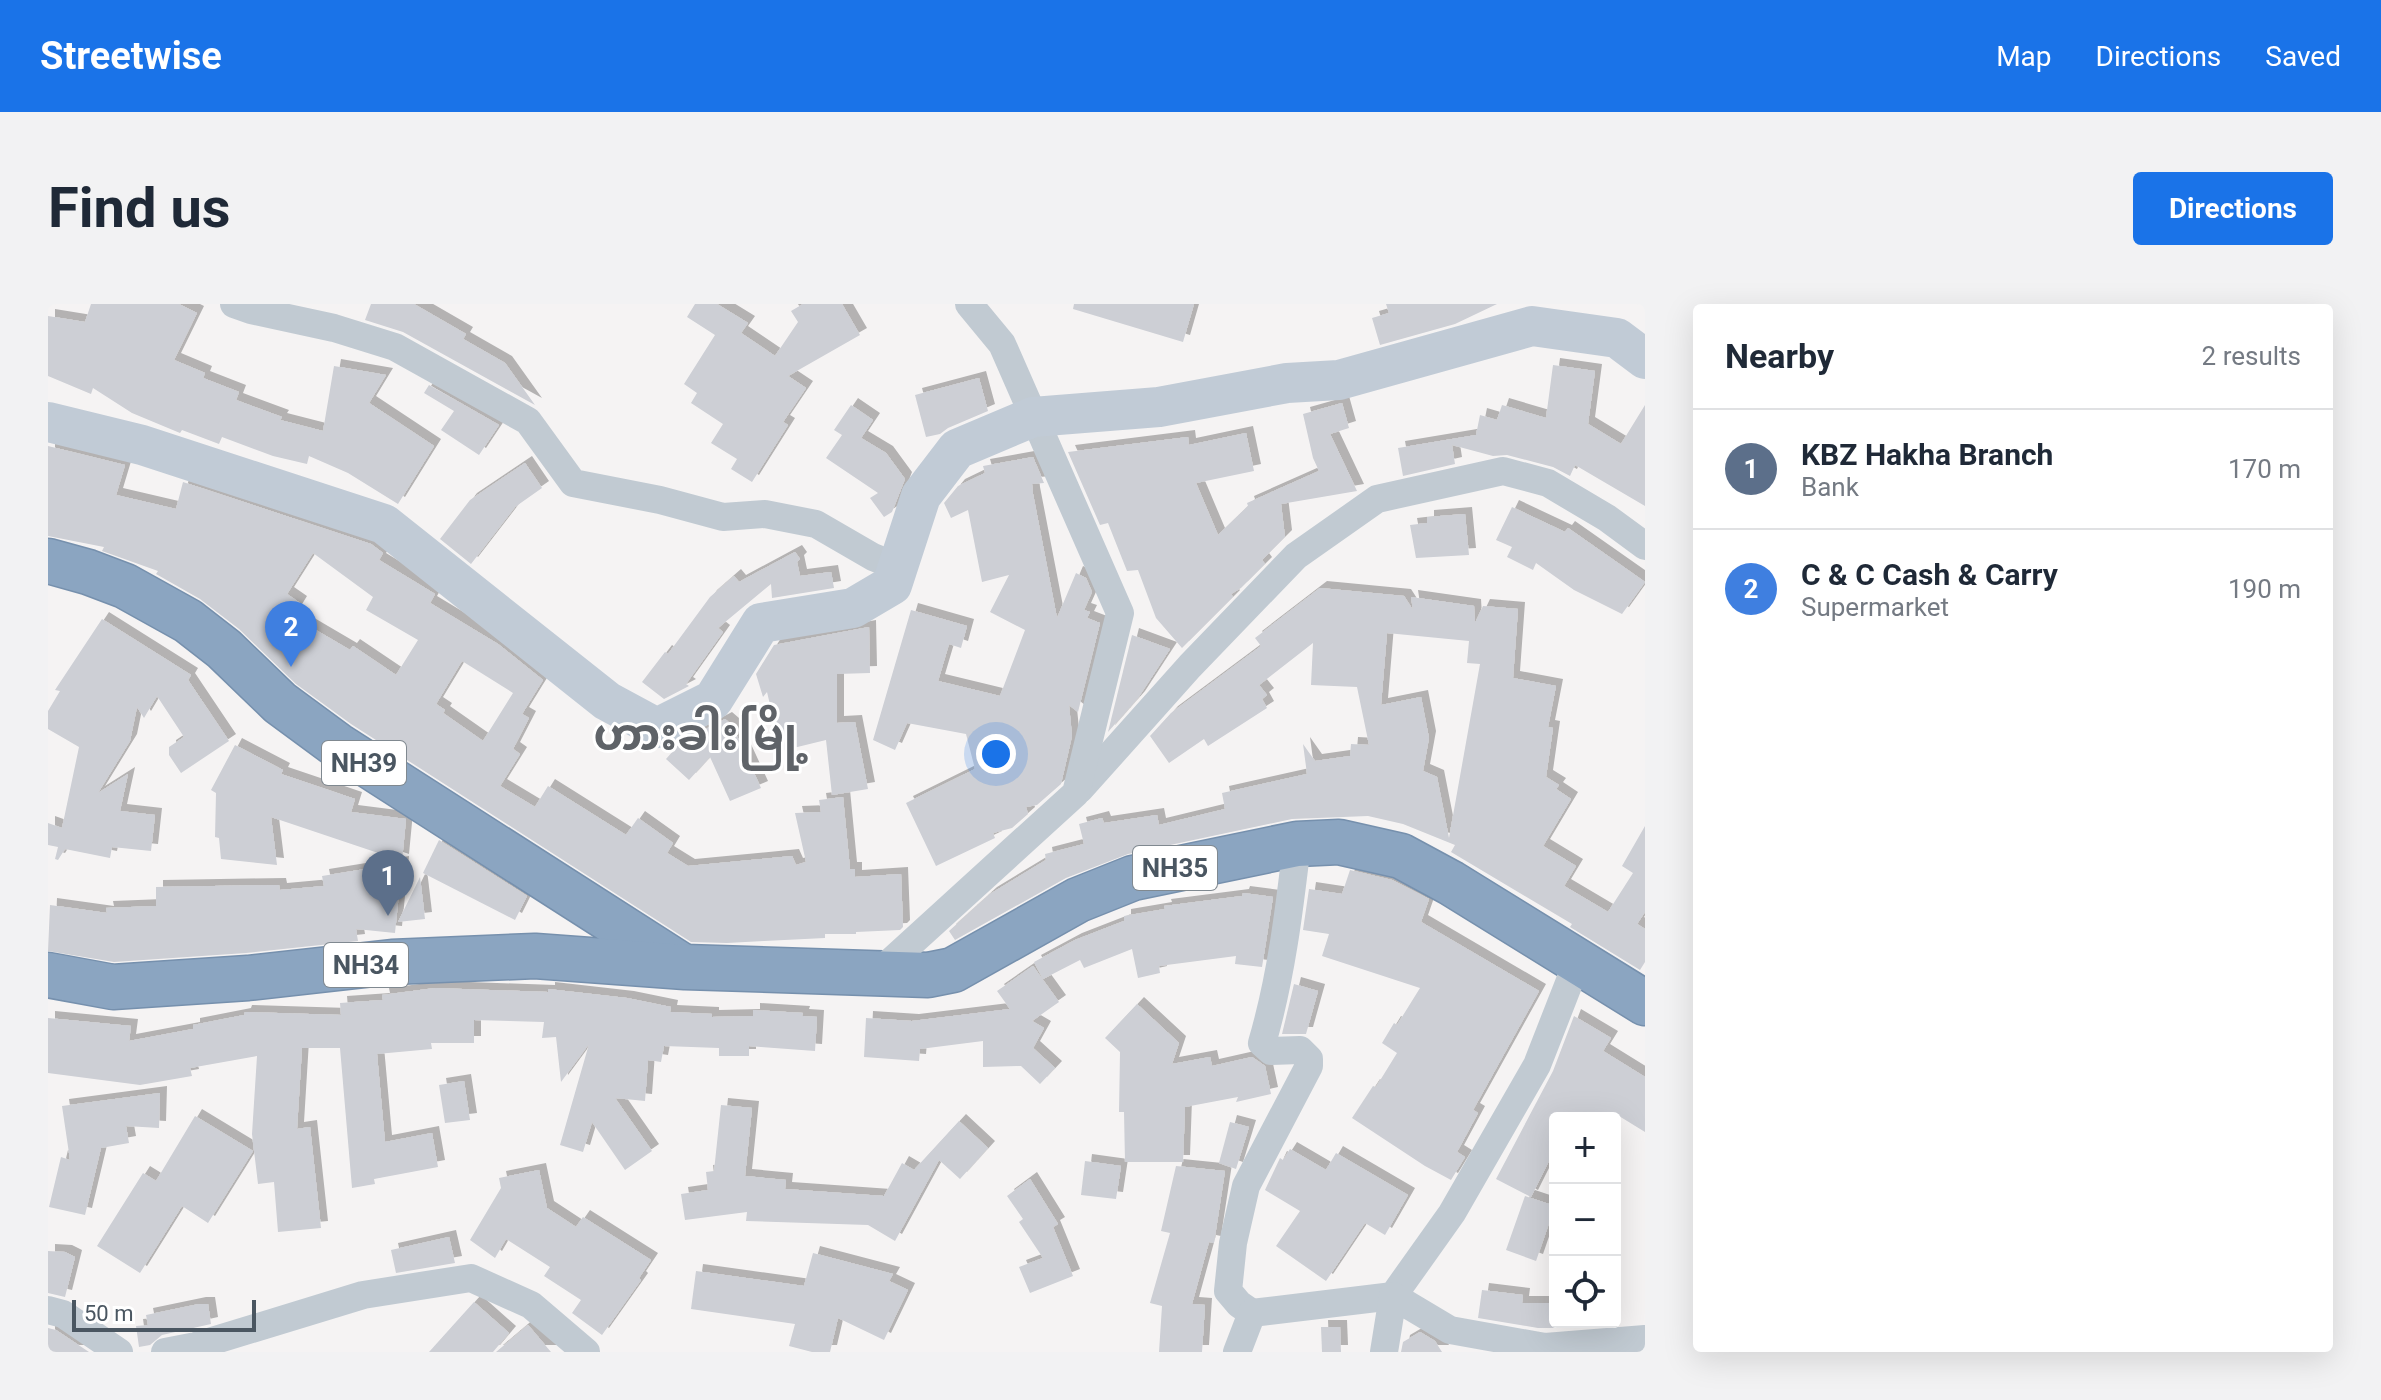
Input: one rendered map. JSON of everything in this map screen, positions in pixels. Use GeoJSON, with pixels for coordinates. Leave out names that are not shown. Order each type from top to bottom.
{"type":"FeatureCollection","features":[{"type":"Feature","properties":{"kind":"highway","name":"NH39"},"geometry":{"type":"LineString","coordinates":[[48,561],[125,586],[188,621],[224,649],[280,703],[337,745],[685,967]]}},
{"type":"Feature","properties":{"kind":"highway","name":"NH35"},"geometry":{"type":"LineString","coordinates":[[685,967],[928,975],[953,970],[1078,900],[1133,878],[1297,844],[1339,842],[1401,856],[1451,883],[1645,1003]]}},
{"type":"Feature","properties":{"kind":"highway","name":"NH34"},"geometry":{"type":"LineString","coordinates":[[48,975],[113,987],[248,978],[392,962],[535,956],[685,967]]}},
{"type":"Feature","properties":{"kind":"street"},"geometry":{"type":"LineString","coordinates":[[234,304],[334,328],[395,347],[528,421],[573,483],[660,500],[723,517],[765,514],[816,524],[873,557],[898,567]]}},
{"type":"Feature","properties":{"kind":"street"},"geometry":{"type":"LineString","coordinates":[[969,304],[1002,344],[1120,613],[1076,793]]}},
{"type":"Feature","properties":{"kind":"street"},"geometry":{"type":"LineString","coordinates":[[48,422],[142,445],[384,524],[607,701],[657,728],[713,700],[761,623],[853,608],[892,585],[921,496],[957,449],[1033,417],[1159,407],[1287,383],[1339,380],[1532,326],[1617,338],[1645,359]]}},
{"type":"Feature","properties":{"kind":"street"},"geometry":{"type":"LineString","coordinates":[[876,975],[1076,793],[1190,666],[1296,556],[1377,499],[1503,471],[1548,483],[1607,518],[1645,546]]}},
{"type":"Feature","properties":{"kind":"street"},"geometry":{"type":"LineString","coordinates":[[1297,844],[1282,957],[1262,1043],[1271,1051],[1300,1050],[1309,1059],[1309,1066],[1246,1186],[1233,1243],[1228,1291],[1252,1313],[1393,1296],[1450,1330],[1545,1347],[1645,1339]]}},
{"type":"Feature","properties":{"kind":"street"},"geometry":{"type":"LineString","coordinates":[[1384,1352],[1393,1296],[1452,1213],[1537,1065],[1578,960]]}},
{"type":"Feature","properties":{"kind":"street"},"geometry":{"type":"LineString","coordinates":[[165,1352],[196,1346],[363,1295],[471,1278],[531,1305],[586,1352]]}},
{"type":"Feature","properties":{"kind":"street"},"geometry":{"type":"LineString","coordinates":[[48,1310],[63,1314],[119,1352]]}},
{"type":"Feature","properties":{"kind":"street"},"geometry":{"type":"LineString","coordinates":[[1237,1352],[1252,1313]]}},
{"type":"Feature","properties":{"kind":"building"},"geometry":{"type":"Polygon","coordinates":[[[91,304],[179,304],[197,313],[174,360],[205,373],[203,378],[239,392],[236,400],[282,417],[280,420],[323,431],[334,366],[386,375],[369,403],[434,446],[398,504],[348,473],[309,456],[307,464],[273,456],[222,437],[219,444],[182,430],[180,433],[132,413],[93,388],[91,394],[48,376],[48,316],[85,322],[91,304]]]}},
{"type":"Feature","properties":{"kind":"building"},"geometry":{"type":"Polygon","coordinates":[[[371,304],[414,304],[466,334],[463,339],[505,363],[535,405],[403,332],[365,320],[371,304]]]}},
{"type":"Feature","properties":{"kind":"building"},"geometry":{"type":"Polygon","coordinates":[[[695,304],[717,304],[748,323],[741,333],[775,356],[798,322],[791,311],[803,304],[842,304],[860,335],[788,376],[806,388],[783,422],[788,425],[752,482],[731,469],[737,459],[711,443],[723,424],[691,403],[697,393],[684,384],[715,335],[687,317],[695,304]]]}},
{"type":"Feature","properties":{"kind":"building"},"geometry":{"type":"Polygon","coordinates":[[[1074,304],[1194,304],[1183,342],[1073,309],[1074,304]]]}},
{"type":"Feature","properties":{"kind":"building"},"geometry":{"type":"Polygon","coordinates":[[[1386,304],[1497,304],[1455,324],[1380,345],[1372,318],[1389,313],[1386,304]]]}},
{"type":"Feature","properties":{"kind":"building"},"geometry":{"type":"Polygon","coordinates":[[[1553,365],[1595,371],[1588,424],[1621,444],[1645,405],[1645,506],[1575,465],[1570,476],[1553,467],[1452,445],[1455,464],[1403,476],[1398,448],[1476,435],[1480,415],[1497,420],[1502,405],[1546,418],[1553,365]]]}},
{"type":"Feature","properties":{"kind":"building"},"geometry":{"type":"Polygon","coordinates":[[[979,378],[988,411],[940,434],[926,437],[915,395],[979,378]]]}},
{"type":"Feature","properties":{"kind":"building"},"geometry":{"type":"Polygon","coordinates":[[[429,385],[499,425],[479,455],[441,430],[454,411],[424,393],[429,385]]]}},
{"type":"Feature","properties":{"kind":"building"},"geometry":{"type":"Polygon","coordinates":[[[1342,403],[1349,428],[1330,434],[1357,491],[1281,504],[1285,537],[1262,560],[1265,564],[1231,594],[1233,597],[1182,648],[1156,618],[1138,570],[1127,571],[1108,523],[1100,525],[1068,452],[1188,437],[1189,445],[1246,433],[1254,471],[1196,483],[1218,535],[1248,506],[1247,503],[1319,471],[1303,414],[1342,403]]]}},
{"type":"Feature","properties":{"kind":"building"},"geometry":{"type":"Polygon","coordinates":[[[851,405],[873,420],[861,438],[886,453],[905,479],[892,512],[884,517],[870,498],[878,493],[826,458],[842,435],[834,430],[851,405]]]}},
{"type":"Feature","properties":{"kind":"building"},"geometry":{"type":"Polygon","coordinates":[[[48,446],[125,465],[116,495],[176,509],[183,482],[371,544],[383,553],[379,560],[435,594],[430,603],[498,644],[543,680],[522,714],[529,718],[513,749],[520,754],[500,786],[535,807],[548,786],[626,835],[638,818],[673,843],[667,853],[688,866],[792,856],[796,865],[806,862],[795,813],[821,812],[819,800],[843,797],[850,869],[855,869],[855,877],[901,874],[903,927],[900,930],[856,934],[825,934],[825,938],[691,942],[351,724],[296,684],[239,629],[200,599],[156,574],[158,571],[102,551],[104,547],[48,536],[48,446]],[[313,553],[287,594],[300,603],[292,616],[350,650],[353,646],[396,675],[418,640],[366,610],[373,597],[313,553]],[[462,661],[436,704],[445,710],[443,713],[483,741],[513,693],[462,661]]]}},
{"type":"Feature","properties":{"kind":"building"},"geometry":{"type":"Polygon","coordinates":[[[1033,457],[1044,483],[1032,484],[1057,618],[1076,573],[1086,578],[1092,592],[1084,610],[1090,612],[1087,618],[1100,623],[1078,712],[1069,705],[1072,736],[1061,784],[1037,805],[1026,807],[1028,814],[1012,828],[993,833],[995,838],[936,866],[906,803],[975,769],[966,734],[907,723],[895,750],[873,740],[911,610],[967,626],[961,648],[949,644],[938,681],[1000,696],[1025,630],[990,612],[1009,575],[982,582],[968,510],[951,518],[944,503],[958,486],[985,473],[983,466],[1033,457]]]}},
{"type":"Feature","properties":{"kind":"building"},"geometry":{"type":"Polygon","coordinates":[[[525,463],[542,488],[515,507],[471,564],[440,539],[470,500],[525,463]]]}},
{"type":"Feature","properties":{"kind":"building"},"geometry":{"type":"Polygon","coordinates":[[[1512,507],[1565,532],[1568,528],[1645,582],[1622,614],[1574,590],[1536,563],[1533,570],[1507,557],[1512,547],[1496,540],[1512,507]]]}},
{"type":"Feature","properties":{"kind":"building"},"geometry":{"type":"Polygon","coordinates":[[[1465,514],[1469,555],[1416,558],[1410,525],[1427,523],[1427,517],[1465,514]]]}},
{"type":"Feature","properties":{"kind":"building"},"geometry":{"type":"Polygon","coordinates":[[[795,552],[800,559],[797,562],[800,576],[831,572],[834,588],[772,598],[771,584],[718,628],[723,632],[686,684],[689,686],[664,699],[642,682],[665,652],[668,654],[710,597],[734,576],[739,582],[795,552]]]}},
{"type":"Feature","properties":{"kind":"building"},"geometry":{"type":"Polygon","coordinates":[[[1320,588],[1404,596],[1413,610],[1411,597],[1474,606],[1475,623],[1483,606],[1518,609],[1513,678],[1556,686],[1548,727],[1553,728],[1546,777],[1559,785],[1556,789],[1571,799],[1543,846],[1576,866],[1564,886],[1608,912],[1633,873],[1622,866],[1645,826],[1645,912],[1637,924],[1645,929],[1645,962],[1640,970],[1570,927],[1572,924],[1451,852],[1455,845],[1403,824],[1368,816],[1292,819],[1128,854],[1066,878],[955,940],[949,931],[990,894],[1046,860],[1045,854],[1084,844],[1079,824],[1102,818],[1104,823],[1157,815],[1159,825],[1225,809],[1222,793],[1307,774],[1303,744],[1315,761],[1350,756],[1351,744],[1369,745],[1357,687],[1311,685],[1313,643],[1259,685],[1267,695],[1262,699],[1267,708],[1208,746],[1204,739],[1169,763],[1150,736],[1171,713],[1261,646],[1255,638],[1320,588]],[[1387,633],[1381,705],[1421,697],[1429,738],[1423,771],[1437,777],[1449,838],[1480,664],[1467,663],[1469,641],[1387,633]]]}},
{"type":"Feature","properties":{"kind":"building"},"geometry":{"type":"Polygon","coordinates":[[[102,619],[191,675],[188,680],[229,741],[181,773],[169,755],[169,747],[184,737],[157,696],[144,718],[137,707],[130,741],[98,793],[128,774],[120,811],[155,815],[151,851],[112,847],[110,858],[65,849],[58,860],[55,859],[58,847],[48,845],[48,823],[62,828],[79,747],[48,729],[48,711],[60,691],[55,690],[102,619]]]}},
{"type":"Feature","properties":{"kind":"building"},"geometry":{"type":"Polygon","coordinates":[[[869,627],[870,673],[837,674],[837,723],[855,722],[868,789],[832,795],[826,740],[781,751],[767,692],[763,697],[756,674],[774,645],[869,627]]]}},
{"type":"Feature","properties":{"kind":"building"},"geometry":{"type":"Polygon","coordinates":[[[1132,635],[1170,649],[1138,698],[1108,732],[1132,635]]]}},
{"type":"Feature","properties":{"kind":"building"},"geometry":{"type":"Polygon","coordinates":[[[725,719],[732,725],[761,788],[730,801],[710,757],[689,780],[666,759],[681,742],[725,719]]]}},
{"type":"Feature","properties":{"kind":"building"},"geometry":{"type":"Polygon","coordinates":[[[235,745],[283,770],[281,774],[355,799],[351,812],[406,819],[402,861],[271,817],[277,865],[221,859],[219,838],[215,837],[216,793],[211,790],[235,745]]]}},
{"type":"Feature","properties":{"kind":"building"},"geometry":{"type":"Polygon","coordinates":[[[439,840],[527,896],[515,920],[423,873],[439,840]]]}},
{"type":"Feature","properties":{"kind":"building"},"geometry":{"type":"Polygon","coordinates":[[[402,863],[395,933],[356,929],[358,941],[114,962],[48,951],[50,905],[107,913],[106,908],[156,906],[156,887],[279,885],[280,890],[324,886],[322,876],[402,863]]]}},
{"type":"Feature","properties":{"kind":"building"},"geometry":{"type":"Polygon","coordinates":[[[1350,870],[1392,880],[1429,899],[1421,922],[1539,991],[1473,1110],[1478,1113],[1457,1152],[1465,1157],[1451,1180],[1352,1118],[1397,1053],[1382,1043],[1420,988],[1322,956],[1329,934],[1303,930],[1309,889],[1342,894],[1350,870]]]}},
{"type":"Feature","properties":{"kind":"building"},"geometry":{"type":"Polygon","coordinates":[[[420,877],[425,919],[398,922],[420,877]]]}},
{"type":"Feature","properties":{"kind":"building"},"geometry":{"type":"Polygon","coordinates":[[[1243,893],[1273,897],[1262,967],[1235,964],[1236,956],[1159,966],[1160,973],[1138,978],[1132,949],[1084,968],[1080,960],[1043,979],[1034,962],[1075,940],[1124,921],[1124,916],[1165,909],[1164,906],[1242,896],[1243,893]]]}},
{"type":"Feature","properties":{"kind":"building"},"geometry":{"type":"Polygon","coordinates":[[[1033,966],[1059,1002],[1032,1021],[1044,1028],[1033,1048],[1055,1068],[1040,1084],[1021,1066],[983,1067],[983,1041],[920,1049],[919,1061],[864,1057],[866,1018],[912,1021],[1010,1009],[997,991],[1033,966]]]}},
{"type":"Feature","properties":{"kind":"building"},"geometry":{"type":"Polygon","coordinates":[[[1294,984],[1318,991],[1306,1034],[1282,1034],[1294,984]]]}},
{"type":"Feature","properties":{"kind":"building"},"geometry":{"type":"Polygon","coordinates":[[[435,988],[548,992],[548,989],[627,998],[671,1007],[670,1012],[712,1014],[712,1017],[753,1016],[753,1010],[803,1013],[802,1016],[817,1017],[815,1051],[749,1046],[749,1056],[719,1056],[719,1048],[664,1046],[661,1062],[648,1060],[645,1101],[615,1098],[652,1151],[625,1170],[592,1122],[583,1152],[560,1145],[589,1044],[561,1082],[556,1037],[542,1038],[544,1022],[474,1020],[474,1043],[431,1043],[432,1049],[377,1054],[385,1142],[432,1133],[438,1167],[374,1179],[375,1184],[352,1188],[340,1048],[302,1048],[297,1129],[310,1127],[321,1228],[278,1232],[274,1182],[258,1184],[252,1134],[257,1056],[190,1068],[192,1076],[140,1085],[48,1073],[48,1018],[131,1026],[129,1041],[193,1029],[193,1025],[244,1015],[245,1012],[341,1015],[340,1003],[383,1000],[382,995],[435,988]]]}},
{"type":"Feature","properties":{"kind":"building"},"geometry":{"type":"Polygon","coordinates":[[[1137,1004],[1179,1043],[1172,1064],[1210,1057],[1212,1066],[1252,1057],[1265,1066],[1271,1094],[1236,1102],[1238,1097],[1185,1107],[1183,1162],[1125,1162],[1124,1112],[1119,1112],[1120,1052],[1105,1038],[1137,1004]]]}},
{"type":"Feature","properties":{"kind":"building"},"geometry":{"type":"Polygon","coordinates":[[[1574,1016],[1611,1038],[1603,1051],[1645,1077],[1645,1132],[1621,1117],[1621,1112],[1549,1112],[1549,1161],[1531,1197],[1496,1179],[1553,1071],[1574,1016]]]}},
{"type":"Feature","properties":{"kind":"building"},"geometry":{"type":"Polygon","coordinates":[[[464,1081],[470,1120],[445,1123],[439,1085],[464,1081]]]}},
{"type":"Feature","properties":{"kind":"building"},"geometry":{"type":"Polygon","coordinates":[[[160,1093],[159,1128],[126,1126],[129,1143],[101,1148],[85,1215],[49,1207],[61,1157],[70,1160],[62,1106],[160,1093]]]}},
{"type":"Feature","properties":{"kind":"building"},"geometry":{"type":"Polygon","coordinates":[[[721,1105],[752,1108],[745,1176],[786,1180],[785,1189],[884,1196],[902,1163],[914,1170],[959,1121],[988,1148],[960,1179],[939,1160],[895,1241],[868,1225],[746,1221],[747,1212],[685,1220],[681,1194],[708,1190],[706,1172],[714,1171],[721,1105]]]}},
{"type":"Feature","properties":{"kind":"building"},"geometry":{"type":"Polygon","coordinates":[[[195,1116],[253,1151],[208,1223],[182,1206],[140,1273],[97,1246],[143,1173],[156,1181],[195,1116]]]}},
{"type":"Feature","properties":{"kind":"building"},"geometry":{"type":"Polygon","coordinates":[[[1230,1122],[1249,1127],[1236,1169],[1219,1163],[1230,1122]]]}},
{"type":"Feature","properties":{"kind":"building"},"geometry":{"type":"Polygon","coordinates":[[[1290,1149],[1326,1170],[1336,1153],[1408,1195],[1385,1235],[1365,1223],[1326,1281],[1276,1246],[1300,1211],[1265,1190],[1280,1158],[1283,1160],[1290,1149]]]}},
{"type":"Feature","properties":{"kind":"building"},"geometry":{"type":"Polygon","coordinates":[[[1085,1161],[1121,1166],[1116,1199],[1081,1195],[1085,1161]]]}},
{"type":"Feature","properties":{"kind":"building"},"geometry":{"type":"Polygon","coordinates":[[[1176,1166],[1225,1171],[1214,1243],[1209,1242],[1192,1304],[1205,1305],[1202,1352],[1159,1352],[1162,1306],[1150,1303],[1170,1233],[1161,1231],[1176,1166]]]}},
{"type":"Feature","properties":{"kind":"building"},"geometry":{"type":"Polygon","coordinates":[[[539,1170],[547,1208],[576,1227],[583,1217],[651,1260],[639,1278],[641,1280],[602,1335],[572,1313],[581,1300],[544,1276],[550,1267],[506,1239],[495,1258],[470,1240],[501,1188],[499,1178],[539,1170]]]}},
{"type":"Feature","properties":{"kind":"building"},"geometry":{"type":"Polygon","coordinates":[[[1030,1179],[1058,1224],[1053,1227],[1073,1276],[1030,1293],[1019,1267],[1043,1258],[1019,1222],[1023,1219],[1007,1196],[1030,1179]]]}},
{"type":"Feature","properties":{"kind":"building"},"geometry":{"type":"Polygon","coordinates":[[[1525,1196],[1549,1204],[1549,1223],[1536,1261],[1506,1250],[1525,1196]]]}},
{"type":"Feature","properties":{"kind":"building"},"geometry":{"type":"Polygon","coordinates":[[[449,1237],[455,1263],[396,1273],[391,1250],[449,1237]]]}},
{"type":"Feature","properties":{"kind":"building"},"geometry":{"type":"Polygon","coordinates":[[[48,1251],[65,1252],[75,1257],[65,1297],[48,1293],[48,1251]]]}},
{"type":"Feature","properties":{"kind":"building"},"geometry":{"type":"Polygon","coordinates":[[[813,1253],[893,1274],[889,1281],[908,1290],[884,1340],[838,1318],[830,1352],[812,1352],[789,1346],[795,1324],[691,1309],[696,1271],[804,1286],[813,1253]]]}},
{"type":"Feature","properties":{"kind":"building"},"geometry":{"type":"Polygon","coordinates":[[[1482,1290],[1523,1295],[1522,1303],[1549,1303],[1549,1328],[1478,1318],[1482,1290]]]}},
{"type":"Feature","properties":{"kind":"building"},"geometry":{"type":"Polygon","coordinates":[[[474,1302],[509,1333],[493,1352],[429,1352],[474,1302]]]}},
{"type":"Feature","properties":{"kind":"building"},"geometry":{"type":"Polygon","coordinates":[[[208,1304],[211,1324],[162,1335],[150,1345],[139,1347],[136,1326],[148,1325],[146,1315],[208,1304]]]}},
{"type":"Feature","properties":{"kind":"building"},"geometry":{"type":"Polygon","coordinates":[[[528,1325],[551,1352],[496,1352],[528,1325]]]}},
{"type":"Feature","properties":{"kind":"building"},"geometry":{"type":"Polygon","coordinates":[[[1321,1327],[1340,1327],[1341,1352],[1322,1352],[1321,1327]]]}},
{"type":"Feature","properties":{"kind":"building"},"geometry":{"type":"Polygon","coordinates":[[[48,1328],[56,1330],[89,1352],[48,1352],[48,1328]]]}},
{"type":"Feature","properties":{"kind":"building"},"geometry":{"type":"Polygon","coordinates":[[[1420,1332],[1435,1341],[1442,1352],[1401,1352],[1403,1342],[1420,1332]]]}},
{"type":"Feature","properties":{"kind":"place","name":"C & C Cash & Carry"},"geometry":{"type":"Point","coordinates":[291,667]}},
{"type":"Feature","properties":{"kind":"place","name":"KBZ Hakha Branch"},"geometry":{"type":"Point","coordinates":[388,916]}},
{"type":"Feature","properties":{"kind":"district","name":"ဟားခါးမြို့"},"geometry":{"type":"Point","coordinates":[701,735]}}]}
